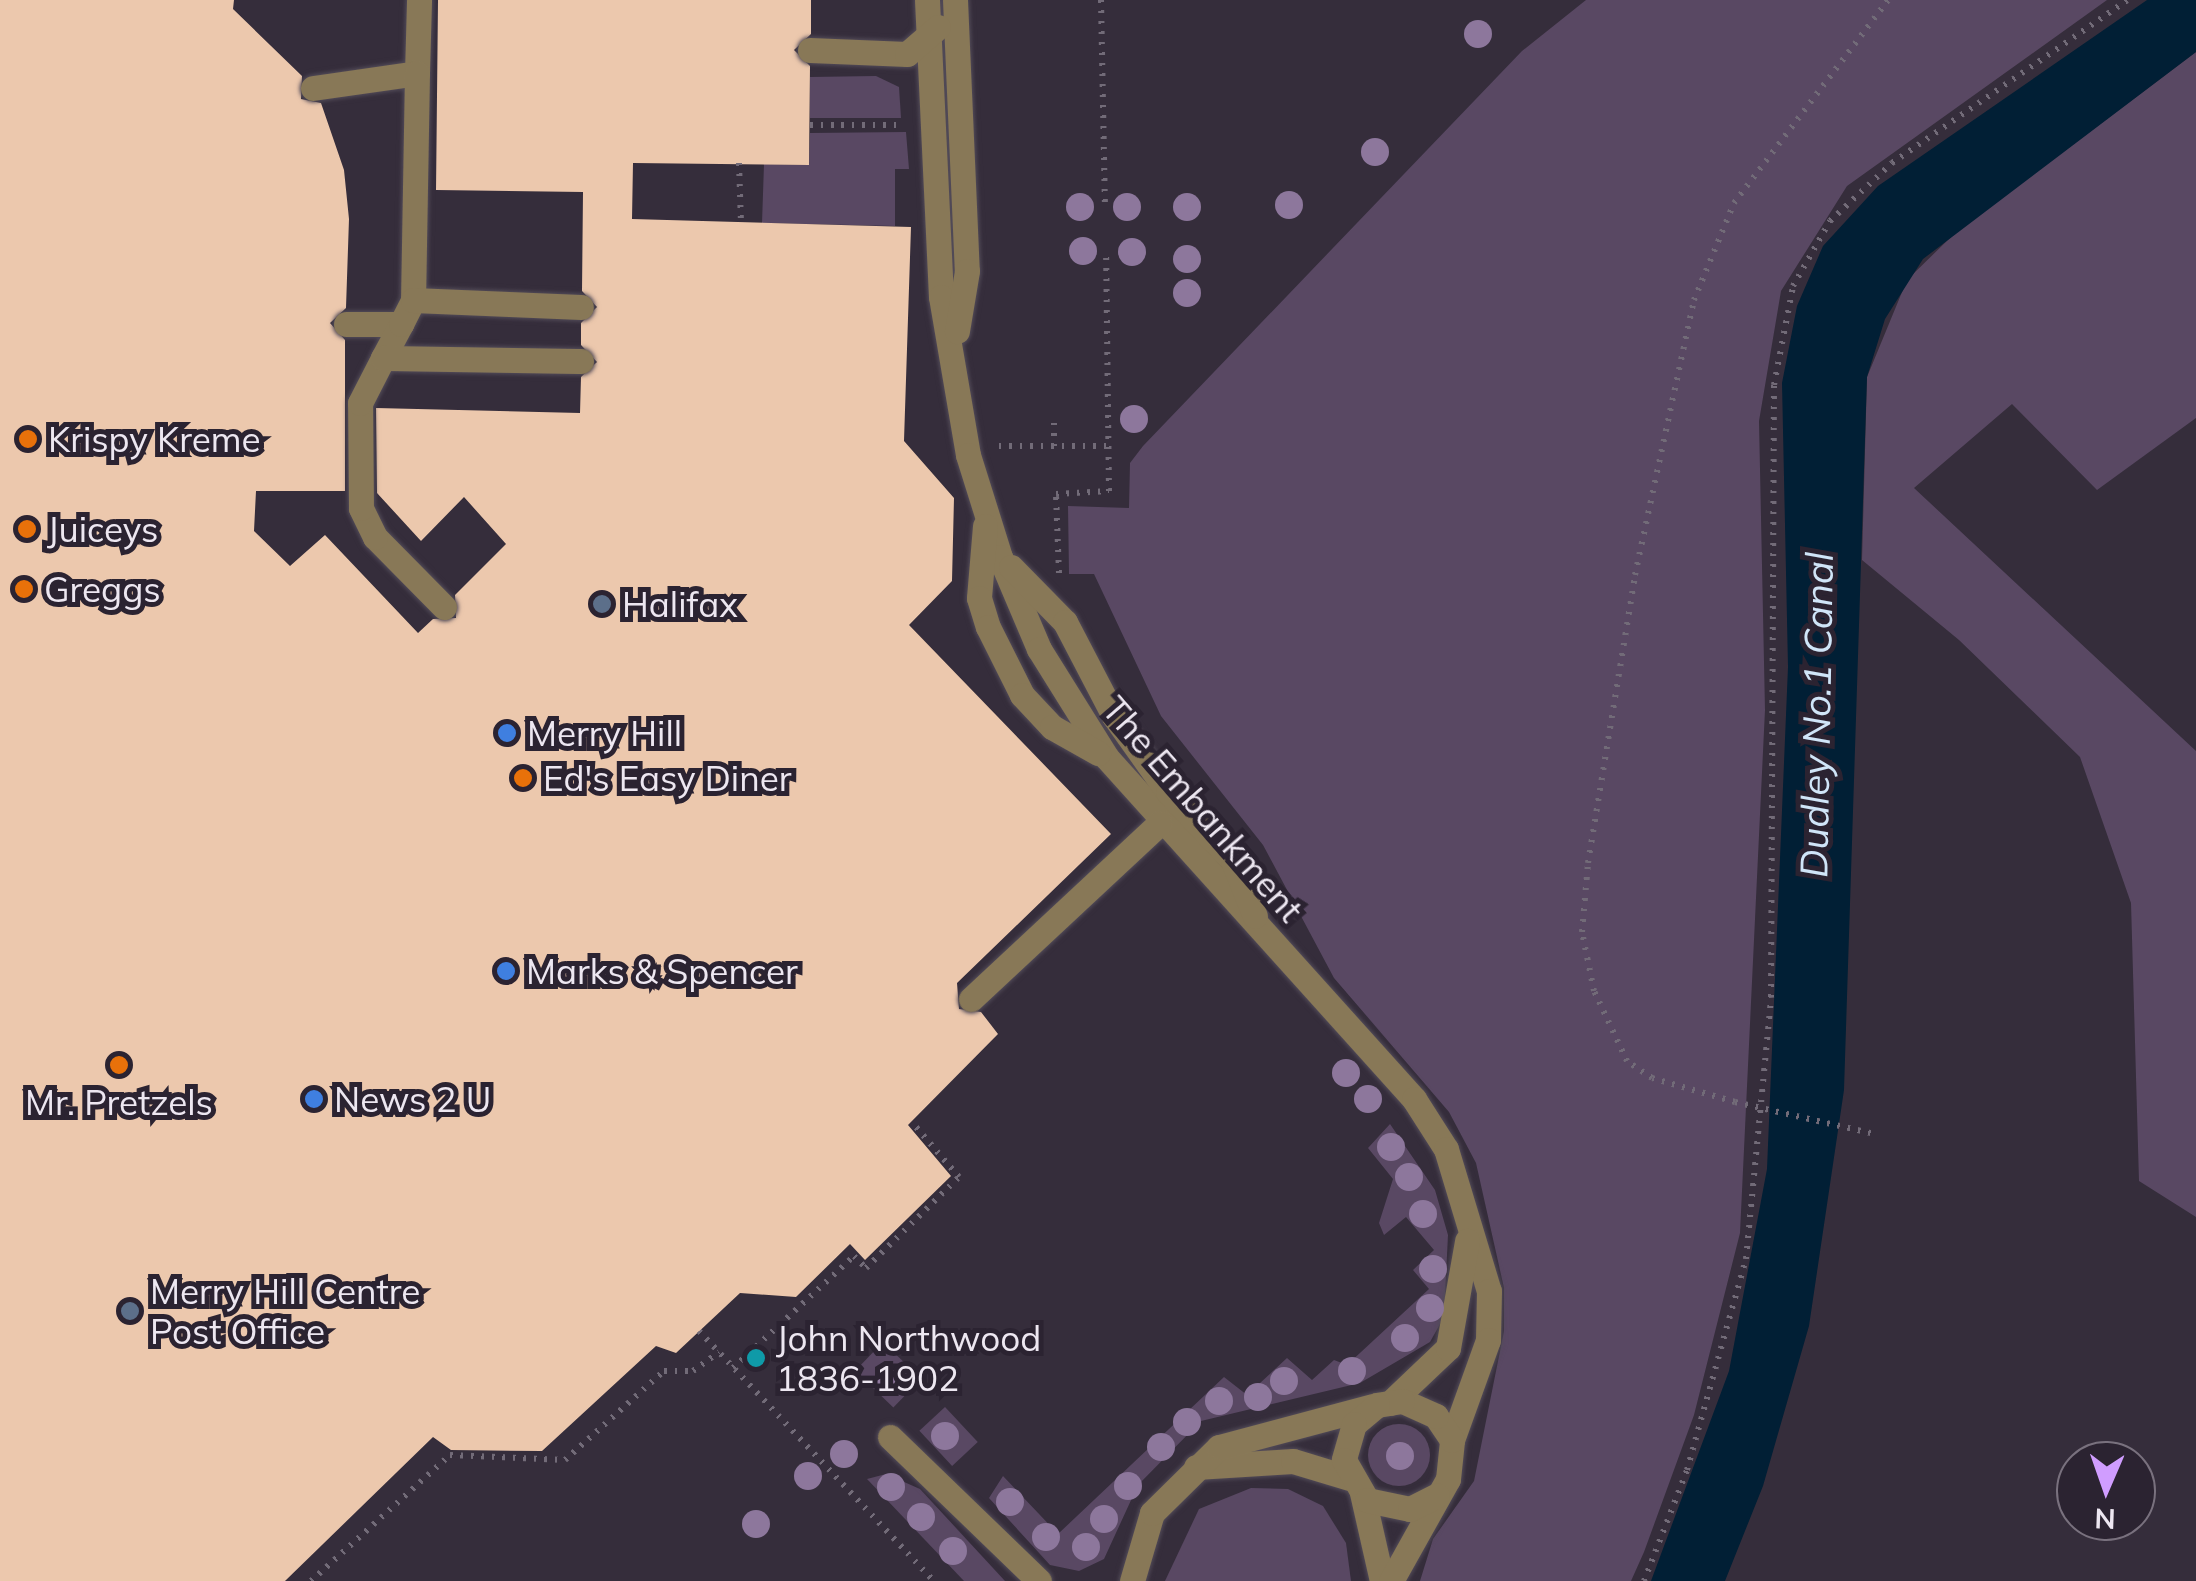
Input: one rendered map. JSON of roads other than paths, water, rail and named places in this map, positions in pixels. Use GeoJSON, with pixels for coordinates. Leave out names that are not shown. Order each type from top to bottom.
{"type":"FeatureCollection","features":[{"type":"Feature","properties":{"kind":"street"},"geometry":{"type":"LineString","coordinates":[[419,0],[414,300],[360,403],[361,508],[375,538],[444,607]]}},
{"type":"Feature","properties":{"kind":"street","name":"The Embankment"},"geometry":{"type":"LineString","coordinates":[[927,0],[931,37],[928,88],[941,297],[986,516],[1039,649],[1107,758],[1160,824],[1414,1099],[1464,1201],[1489,1291],[1488,1340],[1452,1440],[1448,1479],[1391,1581]]}},
{"type":"Feature","properties":{"kind":"street"},"geometry":{"type":"LineString","coordinates":[[810,50],[907,54],[931,37],[946,16],[946,0]]}},
{"type":"Feature","properties":{"kind":"street","name":"The Embankment"},"geometry":{"type":"LineString","coordinates":[[955,0],[968,271],[955,360]]}},
{"type":"Feature","properties":{"kind":"street"},"geometry":{"type":"LineString","coordinates":[[907,54],[928,88]]}},
{"type":"Feature","properties":{"kind":"street"},"geometry":{"type":"LineString","coordinates":[[314,88],[418,73]]}},
{"type":"Feature","properties":{"kind":"street"},"geometry":{"type":"LineString","coordinates":[[414,300],[582,307]]}},
{"type":"Feature","properties":{"kind":"street"},"geometry":{"type":"LineString","coordinates":[[346,324],[401,324]]}},
{"type":"Feature","properties":{"kind":"street"},"geometry":{"type":"LineString","coordinates":[[384,358],[581,361]]}},
{"type":"Feature","properties":{"kind":"street"},"geometry":{"type":"LineString","coordinates":[[986,516],[979,598],[996,644],[1022,695],[1052,727],[1107,758]]}},
{"type":"Feature","properties":{"kind":"street"},"geometry":{"type":"LineString","coordinates":[[1000,557],[1065,622],[1114,716],[1168,792],[1233,860],[1262,932]]}},
{"type":"Feature","properties":{"kind":"street"},"geometry":{"type":"LineString","coordinates":[[971,999],[1160,824]]}},
{"type":"Feature","properties":{"kind":"street","name":"The Embankment"},"geometry":{"type":"LineString","coordinates":[[1382,1581],[1345,1445],[1354,1424],[1384,1404],[1448,1348],[1469,1258],[1464,1201]]}},
{"type":"Feature","properties":{"kind":"street"},"geometry":{"type":"LineString","coordinates":[[1132,1581],[1152,1513],[1219,1447],[1384,1404],[1420,1405],[1452,1440]]}},
{"type":"Feature","properties":{"kind":"street"},"geometry":{"type":"LineString","coordinates":[[890,1437],[1039,1581]]}},
{"type":"Feature","properties":{"kind":"street"},"geometry":{"type":"LineString","coordinates":[[1196,1468],[1293,1462],[1355,1486],[1398,1510],[1438,1495]]}},
{"type":"Feature","properties":{"kind":"water","name":"Dudley No.1 Canal"},"geometry":{"type":"Polygon","coordinates":[[[2147,0],[2196,0],[2196,52],[1923,259],[1885,319],[1867,377],[1844,1090],[1809,1326],[1763,1486],[1725,1581],[1651,1581],[1729,1371],[1767,1169],[1788,667],[1782,383],[1797,306],[1823,246],[1878,186],[2147,0]]]}},
{"type":"Feature","properties":{"kind":"place","name":"Krispy Kreme"},"geometry":{"type":"Point","coordinates":[28,439]}},
{"type":"Feature","properties":{"kind":"place","name":"Juiceys"},"geometry":{"type":"Point","coordinates":[27,529]}},
{"type":"Feature","properties":{"kind":"place","name":"Greggs"},"geometry":{"type":"Point","coordinates":[24,589]}},
{"type":"Feature","properties":{"kind":"place","name":"Halifax"},"geometry":{"type":"Point","coordinates":[602,604]}},
{"type":"Feature","properties":{"kind":"place","name":"Merry Hill"},"geometry":{"type":"Point","coordinates":[507,733]}},
{"type":"Feature","properties":{"kind":"place","name":"Ed's Easy Diner"},"geometry":{"type":"Point","coordinates":[523,778]}},
{"type":"Feature","properties":{"kind":"place","name":"Marks & Spencer"},"geometry":{"type":"Point","coordinates":[506,971]}},
{"type":"Feature","properties":{"kind":"place","name":"Mr. Pretzels"},"geometry":{"type":"Point","coordinates":[119,1065]}},
{"type":"Feature","properties":{"kind":"place","name":"News 2 U"},"geometry":{"type":"Point","coordinates":[314,1099]}},
{"type":"Feature","properties":{"kind":"place","name":"Merry Hill Centre Post Office"},"geometry":{"type":"Point","coordinates":[130,1311]}},
{"type":"Feature","properties":{"kind":"place","name":"John Northwood 1836-1902"},"geometry":{"type":"Point","coordinates":[756,1358]}}]}
